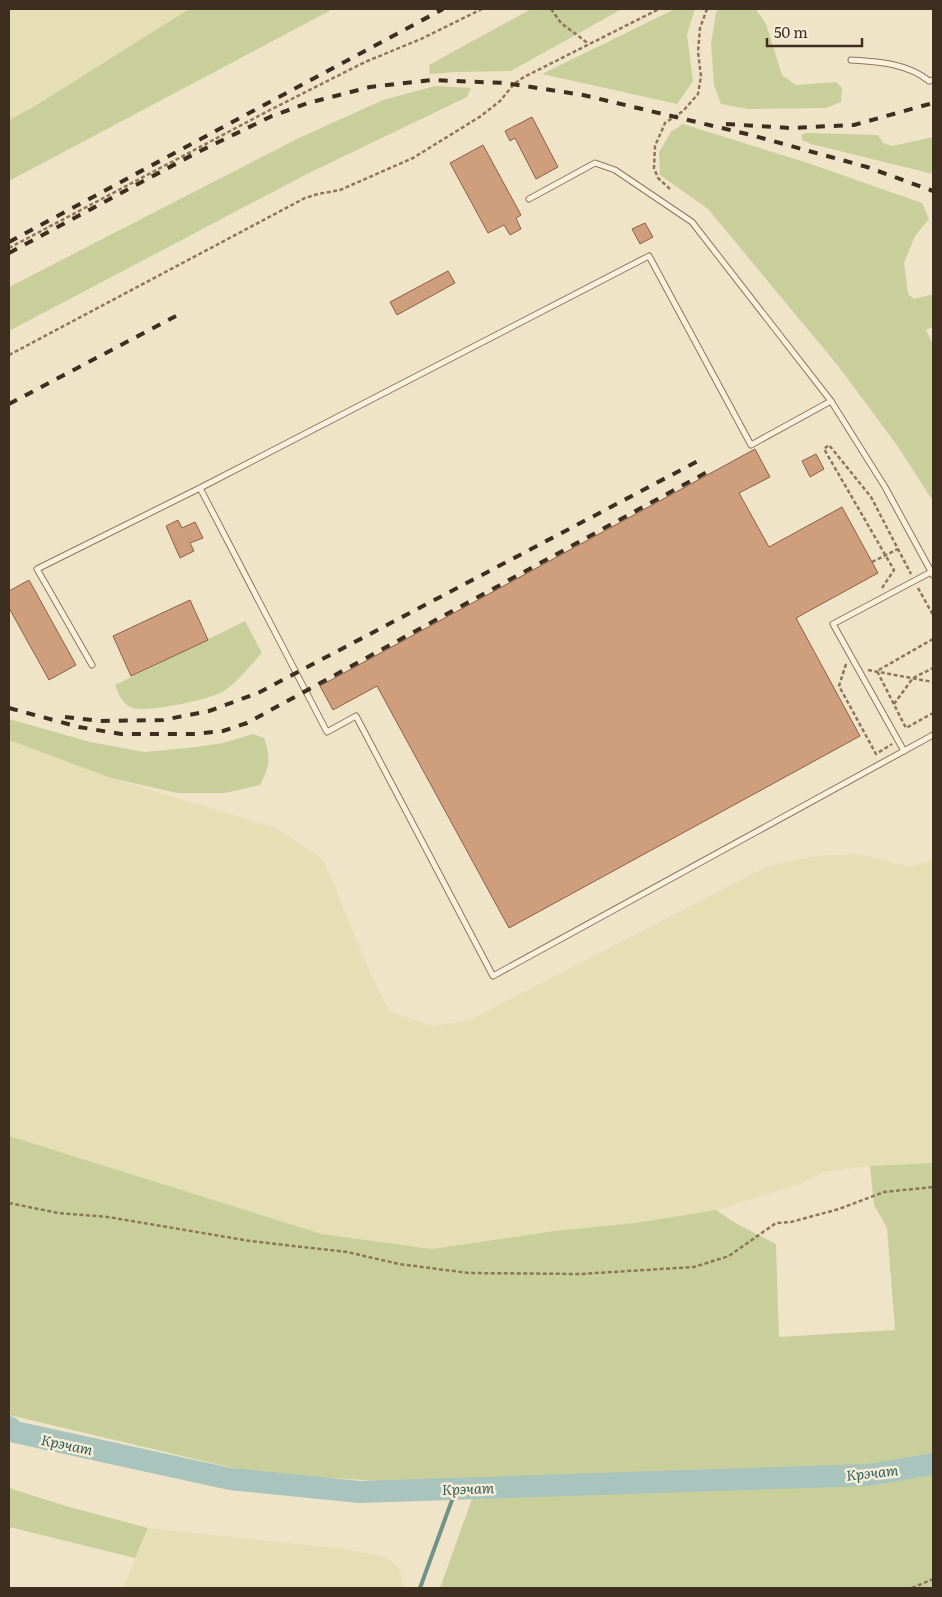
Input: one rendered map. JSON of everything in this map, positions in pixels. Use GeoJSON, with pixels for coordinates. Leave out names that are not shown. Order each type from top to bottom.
{"type":"FeatureCollection","features":[{"type":"Feature","properties":{"kind":"lane"},"geometry":{"type":"LineString","coordinates":[[851,60],[883,62],[919,73],[929,81],[933,80]]}},
{"type":"Feature","properties":{"kind":"lane"},"geometry":{"type":"LineString","coordinates":[[529,199],[595,163],[615,170],[692,222],[831,401],[886,488],[932,573],[914,580],[833,624],[904,751]]}},
{"type":"Feature","properties":{"kind":"lane"},"geometry":{"type":"LineString","coordinates":[[92,664],[37,569],[200,488],[649,256],[751,445],[831,401]]}},
{"type":"Feature","properties":{"kind":"lane"},"geometry":{"type":"LineString","coordinates":[[200,488],[327,732],[356,716],[493,976],[933,735]]}},
{"type":"Feature","properties":{"kind":"path"},"geometry":{"type":"LineString","coordinates":[[9,248],[268,111],[365,62],[421,39],[482,9]]}},
{"type":"Feature","properties":{"kind":"path"},"geometry":{"type":"LineString","coordinates":[[552,9],[561,23],[589,44]]}},
{"type":"Feature","properties":{"kind":"path"},"geometry":{"type":"LineString","coordinates":[[9,355],[305,198],[340,190],[413,158],[480,116],[500,101],[514,84],[524,77],[660,9]]}},
{"type":"Feature","properties":{"kind":"path"},"geometry":{"type":"LineString","coordinates":[[670,189],[658,178],[654,168],[655,146],[665,123],[683,111],[698,94],[701,76],[698,52],[700,28],[707,9]]}},
{"type":"Feature","properties":{"kind":"path"},"geometry":{"type":"LineString","coordinates":[[871,603],[894,570],[824,449],[829,445],[872,497],[933,615]]}},
{"type":"Feature","properties":{"kind":"path"},"geometry":{"type":"LineString","coordinates":[[872,562],[898,549]]}},
{"type":"Feature","properties":{"kind":"path"},"geometry":{"type":"LineString","coordinates":[[877,672],[933,639]]}},
{"type":"Feature","properties":{"kind":"path"},"geometry":{"type":"LineString","coordinates":[[849,654],[840,686],[876,754],[898,740],[906,728],[933,713]]}},
{"type":"Feature","properties":{"kind":"path"},"geometry":{"type":"LineString","coordinates":[[858,668],[933,682]]}},
{"type":"Feature","properties":{"kind":"path"},"geometry":{"type":"LineString","coordinates":[[894,704],[913,678],[933,668]]}},
{"type":"Feature","properties":{"kind":"path"},"geometry":{"type":"LineString","coordinates":[[877,672],[906,728]]}},
{"type":"Feature","properties":{"kind":"path"},"geometry":{"type":"LineString","coordinates":[[9,1202],[58,1213],[108,1217],[250,1241],[347,1252],[399,1264],[470,1272],[580,1274],[694,1267],[730,1256],[776,1223],[791,1222],[884,1192],[933,1187]]}},
{"type":"Feature","properties":{"kind":"path"},"geometry":{"type":"LineString","coordinates":[[912,1588],[933,1579]]}},
{"type":"Feature","properties":{"kind":"shaded area"},"geometry":{"type":"Polygon","coordinates":[[[9,9],[189,9],[35,106],[9,120],[9,9]]]}},
{"type":"Feature","properties":{"kind":"shaded area"},"geometry":{"type":"Polygon","coordinates":[[[9,740],[111,778],[276,828],[323,859],[374,982],[390,1012],[432,1026],[468,1021],[766,867],[816,856],[858,854],[910,867],[933,860],[933,1163],[870,1166],[824,1172],[800,1184],[716,1210],[635,1223],[555,1231],[432,1249],[322,1234],[9,1136],[9,740]]]}},
{"type":"Feature","properties":{"kind":"shaded area"},"geometry":{"type":"Polygon","coordinates":[[[148,1528],[345,1549],[385,1557],[399,1568],[404,1588],[123,1588],[148,1528]]]}},
{"type":"Feature","properties":{"kind":"green space"},"geometry":{"type":"Polygon","coordinates":[[[189,9],[333,9],[9,181],[9,120],[35,106],[189,9]]]}},
{"type":"Feature","properties":{"kind":"green space"},"geometry":{"type":"Polygon","coordinates":[[[531,9],[622,9],[511,71],[430,74],[429,65],[531,9]]]}},
{"type":"Feature","properties":{"kind":"green space"},"geometry":{"type":"Polygon","coordinates":[[[675,9],[695,9],[687,34],[693,81],[677,104],[542,74],[675,9]]]}},
{"type":"Feature","properties":{"kind":"green space"},"geometry":{"type":"Polygon","coordinates":[[[720,9],[756,9],[766,24],[782,75],[796,85],[836,82],[842,88],[841,102],[826,108],[748,109],[721,104],[714,85],[711,44],[716,12],[720,9]]]}},
{"type":"Feature","properties":{"kind":"green space"},"geometry":{"type":"Polygon","coordinates":[[[435,86],[471,88],[467,97],[307,174],[9,331],[9,287],[299,138],[383,100],[435,86]]]}},
{"type":"Feature","properties":{"kind":"green space"},"geometry":{"type":"Polygon","coordinates":[[[683,124],[808,163],[922,203],[929,219],[915,236],[904,263],[908,294],[914,299],[933,294],[933,327],[926,330],[933,344],[933,501],[896,444],[839,367],[708,209],[660,175],[659,152],[671,132],[683,124]]]}},
{"type":"Feature","properties":{"kind":"green space"},"geometry":{"type":"Polygon","coordinates":[[[802,134],[878,135],[883,143],[892,146],[933,137],[933,174],[811,144],[802,140],[802,134]]]}},
{"type":"Feature","properties":{"kind":"green space"},"geometry":{"type":"Polygon","coordinates":[[[245,621],[262,653],[225,690],[213,696],[189,702],[147,709],[130,707],[120,697],[115,685],[245,621]]]}},
{"type":"Feature","properties":{"kind":"green space"},"geometry":{"type":"Polygon","coordinates":[[[9,719],[90,742],[145,752],[223,743],[253,734],[264,738],[268,751],[268,767],[260,785],[225,793],[177,793],[111,778],[9,740],[9,719]]]}},
{"type":"Feature","properties":{"kind":"green space"},"geometry":{"type":"Polygon","coordinates":[[[9,1136],[322,1234],[432,1249],[555,1231],[635,1223],[716,1210],[737,1224],[776,1244],[779,1337],[895,1330],[887,1228],[874,1205],[870,1166],[933,1163],[933,1588],[440,1588],[478,1482],[425,1484],[254,1473],[9,1415],[9,1136]]]}},
{"type":"Feature","properties":{"kind":"green space"},"geometry":{"type":"Polygon","coordinates":[[[9,1488],[66,1506],[148,1528],[135,1558],[9,1527],[9,1488]]]}},
{"type":"Feature","properties":{"kind":"building"},"geometry":{"type":"Polygon","coordinates":[[[532,117],[558,167],[536,179],[515,138],[510,141],[505,131],[532,117]]]}},
{"type":"Feature","properties":{"kind":"building"},"geometry":{"type":"Polygon","coordinates":[[[483,145],[521,215],[516,218],[521,229],[510,235],[504,225],[488,233],[450,163],[483,145]]]}},
{"type":"Feature","properties":{"kind":"building"},"geometry":{"type":"Polygon","coordinates":[[[645,223],[653,237],[640,244],[632,229],[645,223]]]}},
{"type":"Feature","properties":{"kind":"building"},"geometry":{"type":"Polygon","coordinates":[[[448,271],[455,283],[397,315],[390,302],[448,271]]]}},
{"type":"Feature","properties":{"kind":"building"},"geometry":{"type":"Polygon","coordinates":[[[755,449],[770,477],[739,493],[769,547],[842,507],[878,573],[796,618],[860,736],[509,928],[377,686],[333,710],[320,686],[755,449]]]}},
{"type":"Feature","properties":{"kind":"building"},"geometry":{"type":"Polygon","coordinates":[[[816,454],[824,469],[810,477],[802,461],[816,454]]]}},
{"type":"Feature","properties":{"kind":"building"},"geometry":{"type":"Polygon","coordinates":[[[178,520],[182,528],[195,522],[203,538],[190,543],[194,551],[180,558],[166,526],[178,520]]]}},
{"type":"Feature","properties":{"kind":"building"},"geometry":{"type":"Polygon","coordinates":[[[29,580],[76,665],[49,680],[9,608],[9,591],[29,580]]]}},
{"type":"Feature","properties":{"kind":"building"},"geometry":{"type":"Polygon","coordinates":[[[190,600],[208,640],[131,676],[113,636],[190,600]]]}},
{"type":"Feature","properties":{"kind":"waterway","name":"Крэчат"},"geometry":{"type":"LineString","coordinates":[[9,1427],[15,1432],[230,1479],[360,1492],[868,1475],[933,1464]]}},
{"type":"Feature","properties":{"kind":"waterway"},"geometry":{"type":"LineString","coordinates":[[420,1588],[456,1489]]}},
{"type":"Feature","properties":{"kind":"railway"},"geometry":{"type":"LineString","coordinates":[[9,242],[443,9]]}},
{"type":"Feature","properties":{"kind":"railway"},"geometry":{"type":"LineString","coordinates":[[9,253],[196,153],[272,116],[308,103],[370,87],[431,80],[505,83],[583,95],[751,135],[867,167],[933,191]]}},
{"type":"Feature","properties":{"kind":"railway"},"geometry":{"type":"LineString","coordinates":[[726,124],[790,128],[854,125],[933,103]]}},
{"type":"Feature","properties":{"kind":"railway"},"geometry":{"type":"LineString","coordinates":[[9,404],[176,316]]}},
{"type":"Feature","properties":{"kind":"railway"},"geometry":{"type":"LineString","coordinates":[[65,717],[100,721],[163,720],[209,711],[258,693],[700,460]]}},
{"type":"Feature","properties":{"kind":"railway"},"geometry":{"type":"LineString","coordinates":[[9,708],[79,727],[121,734],[195,734],[223,731],[247,723],[709,471]]}}]}
